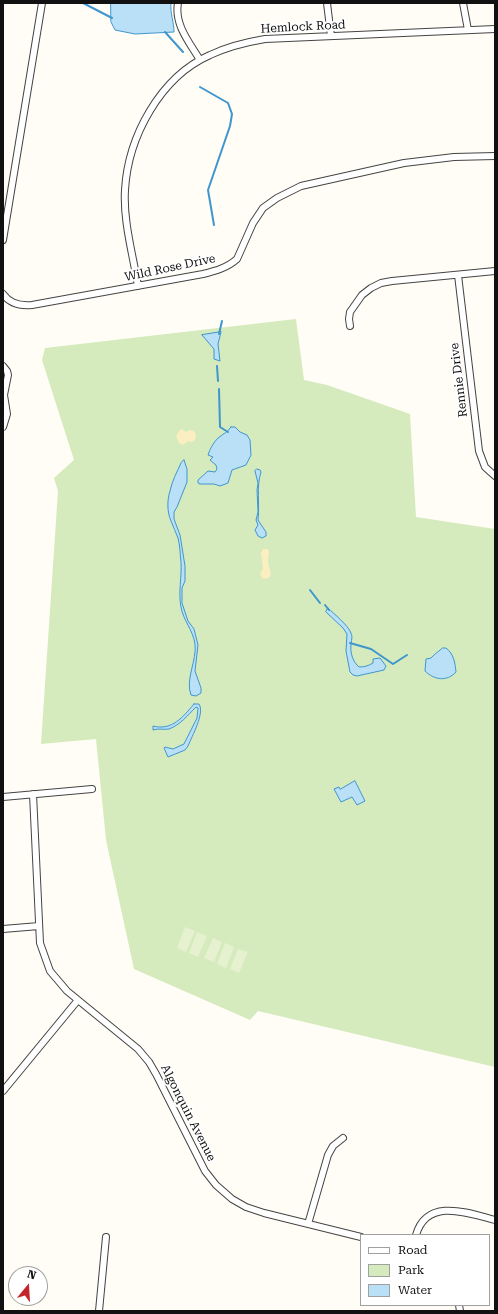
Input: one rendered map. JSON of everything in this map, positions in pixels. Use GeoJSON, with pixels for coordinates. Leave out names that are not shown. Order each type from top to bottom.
{"type":"FeatureCollection","features":[{"type":"Feature","properties":{"kind":"street"},"geometry":{"type":"LineString","coordinates":[[3,240],[42,3]]}},
{"type":"Feature","properties":{"kind":"street"},"geometry":{"type":"LineString","coordinates":[[178,3],[178,19],[180,27],[200,60]]}},
{"type":"Feature","properties":{"kind":"street"},"geometry":{"type":"LineString","coordinates":[[327,3],[331,36]]}},
{"type":"Feature","properties":{"kind":"street"},"geometry":{"type":"LineString","coordinates":[[463,3],[468,30]]}},
{"type":"Feature","properties":{"kind":"street","name":"Hemlock Road"},"geometry":{"type":"LineString","coordinates":[[138,286],[125,212],[127,169],[134,143],[142,124],[154,105],[183,72],[200,60],[220,51],[265,39],[495,29]]}},
{"type":"Feature","properties":{"kind":"street","name":"Wild Rose Drive"},"geometry":{"type":"LineString","coordinates":[[3,294],[6,298],[16,304],[32,305],[220,270],[232,262],[239,254],[253,223],[263,208],[276,198],[301,186],[404,163],[454,157],[495,156]]}},
{"type":"Feature","properties":{"kind":"street"},"geometry":{"type":"LineString","coordinates":[[350,326],[350,312],[359,299],[371,288],[381,283],[495,271]]}},
{"type":"Feature","properties":{"kind":"street","name":"Rennie Drive"},"geometry":{"type":"LineString","coordinates":[[458,275],[479,451],[485,467],[495,476]]}},
{"type":"Feature","properties":{"kind":"street"},"geometry":{"type":"LineString","coordinates":[[3,366],[8,375],[3,395],[7,414],[3,427]]}},
{"type":"Feature","properties":{"kind":"street"},"geometry":{"type":"LineString","coordinates":[[3,797],[92,789]]}},
{"type":"Feature","properties":{"kind":"street","name":"Algonquin Avenue"},"geometry":{"type":"LineString","coordinates":[[33,794],[40,943],[50,971],[67,991],[138,1049],[149,1062],[205,1171],[216,1185],[232,1199],[246,1207],[264,1213],[360,1237]]}},
{"type":"Feature","properties":{"kind":"street"},"geometry":{"type":"LineString","coordinates":[[3,929],[39,926]]}},
{"type":"Feature","properties":{"kind":"street"},"geometry":{"type":"LineString","coordinates":[[3,1091],[78,1000]]}},
{"type":"Feature","properties":{"kind":"street"},"geometry":{"type":"LineString","coordinates":[[308,1224],[328,1155],[333,1146],[342,1138]]}},
{"type":"Feature","properties":{"kind":"street"},"geometry":{"type":"LineString","coordinates":[[416,1234],[421,1223],[426,1218],[441,1211],[462,1211],[495,1220]]}},
{"type":"Feature","properties":{"kind":"street"},"geometry":{"type":"LineString","coordinates":[[99,1311],[106,1237]]}},
{"type":"Feature","properties":{"kind":"green space"},"geometry":{"type":"Polygon","coordinates":[[[296,319],[304,380],[327,385],[410,414],[416,517],[495,529],[495,1067],[258,1011],[250,1020],[134,969],[106,840],[96,739],[41,744],[58,491],[54,478],[74,460],[42,360],[45,348],[296,319]]]}},
{"type":"Feature","properties":{"kind":"green space"},"geometry":{"type":"Polygon","coordinates":[[[185,927],[195,931],[186,952],[177,948],[185,927]]]}},
{"type":"Feature","properties":{"kind":"green space"},"geometry":{"type":"Polygon","coordinates":[[[197,932],[207,936],[198,957],[189,953],[197,932]]]}},
{"type":"Feature","properties":{"kind":"green space"},"geometry":{"type":"Polygon","coordinates":[[[213,938],[222,942],[214,962],[204,958],[213,938]]]}},
{"type":"Feature","properties":{"kind":"green space"},"geometry":{"type":"Polygon","coordinates":[[[225,943],[234,947],[226,968],[217,964],[225,943]]]}},
{"type":"Feature","properties":{"kind":"green space"},"geometry":{"type":"Polygon","coordinates":[[[238,949],[248,952],[239,973],[230,969],[238,949]]]}},
{"type":"Feature","properties":{"kind":"sand"},"geometry":{"type":"Polygon","coordinates":[[[182,429],[186,432],[190,430],[194,431],[196,435],[195,440],[192,442],[188,441],[183,445],[179,443],[176,436],[182,429]]]}},
{"type":"Feature","properties":{"kind":"sand"},"geometry":{"type":"Polygon","coordinates":[[[263,549],[267,549],[269,551],[268,562],[271,574],[270,577],[266,579],[263,579],[260,574],[263,568],[261,553],[263,549]]]}},
{"type":"Feature","properties":{"kind":"water"},"geometry":{"type":"Polygon","coordinates":[[[111,3],[171,3],[174,32],[135,34],[115,30],[111,22],[111,3]]]}},
{"type":"Feature","properties":{"kind":"water"},"geometry":{"type":"Polygon","coordinates":[[[221,332],[218,344],[220,361],[214,359],[214,349],[202,335],[221,332]]]}},
{"type":"Feature","properties":{"kind":"water"},"geometry":{"type":"Polygon","coordinates":[[[231,427],[235,427],[240,432],[247,435],[250,440],[251,455],[246,465],[232,470],[228,483],[220,486],[198,483],[198,480],[208,471],[215,472],[217,469],[216,465],[210,460],[213,457],[208,455],[216,440],[231,427]]]}},
{"type":"Feature","properties":{"kind":"water"},"geometry":{"type":"Polygon","coordinates":[[[184,460],[187,469],[187,482],[174,512],[174,519],[180,535],[185,566],[185,581],[182,588],[182,603],[188,621],[194,629],[198,645],[195,671],[201,688],[201,693],[196,696],[191,695],[189,683],[195,644],[181,607],[180,547],[169,514],[168,506],[168,498],[172,484],[181,463],[184,460]]]}},
{"type":"Feature","properties":{"kind":"water"},"geometry":{"type":"Polygon","coordinates":[[[257,469],[261,472],[259,484],[258,520],[266,532],[266,536],[262,538],[258,536],[255,530],[258,525],[256,520],[258,512],[258,483],[255,471],[257,469]]]}},
{"type":"Feature","properties":{"kind":"water"},"geometry":{"type":"Polygon","coordinates":[[[328,608],[344,623],[351,633],[352,654],[357,665],[359,667],[366,666],[373,663],[373,659],[380,658],[386,666],[384,670],[357,676],[350,672],[346,651],[347,634],[343,628],[326,612],[328,608]]]}},
{"type":"Feature","properties":{"kind":"water"},"geometry":{"type":"Polygon","coordinates":[[[443,648],[449,650],[455,662],[456,672],[449,677],[440,679],[425,671],[426,659],[431,658],[443,648]]]}},
{"type":"Feature","properties":{"kind":"water"},"geometry":{"type":"Polygon","coordinates":[[[194,704],[199,704],[200,713],[197,725],[188,746],[185,750],[168,757],[164,748],[173,749],[184,744],[197,718],[198,708],[196,707],[180,722],[169,729],[153,730],[153,726],[160,727],[171,725],[186,714],[194,704]]]}},
{"type":"Feature","properties":{"kind":"water"},"geometry":{"type":"Polygon","coordinates":[[[355,781],[365,801],[357,805],[352,797],[341,802],[334,789],[339,787],[340,789],[355,781]]]}},
{"type":"Feature","properties":{"kind":"waterway"},"geometry":{"type":"LineString","coordinates":[[83,3],[112,18]]}},
{"type":"Feature","properties":{"kind":"waterway"},"geometry":{"type":"LineString","coordinates":[[165,32],[183,52]]}},
{"type":"Feature","properties":{"kind":"waterway"},"geometry":{"type":"LineString","coordinates":[[200,87],[228,103],[232,114],[230,126],[208,190],[214,225]]}},
{"type":"Feature","properties":{"kind":"waterway"},"geometry":{"type":"LineString","coordinates":[[219,334],[222,321]]}},
{"type":"Feature","properties":{"kind":"waterway"},"geometry":{"type":"LineString","coordinates":[[217,366],[218,381]]}},
{"type":"Feature","properties":{"kind":"waterway"},"geometry":{"type":"LineString","coordinates":[[219,389],[220,427],[228,432]]}},
{"type":"Feature","properties":{"kind":"waterway"},"geometry":{"type":"LineString","coordinates":[[310,590],[320,603]]}},
{"type":"Feature","properties":{"kind":"waterway"},"geometry":{"type":"LineString","coordinates":[[325,605],[329,610]]}},
{"type":"Feature","properties":{"kind":"waterway"},"geometry":{"type":"LineString","coordinates":[[350,643],[371,649],[393,664],[407,655]]}}]}
